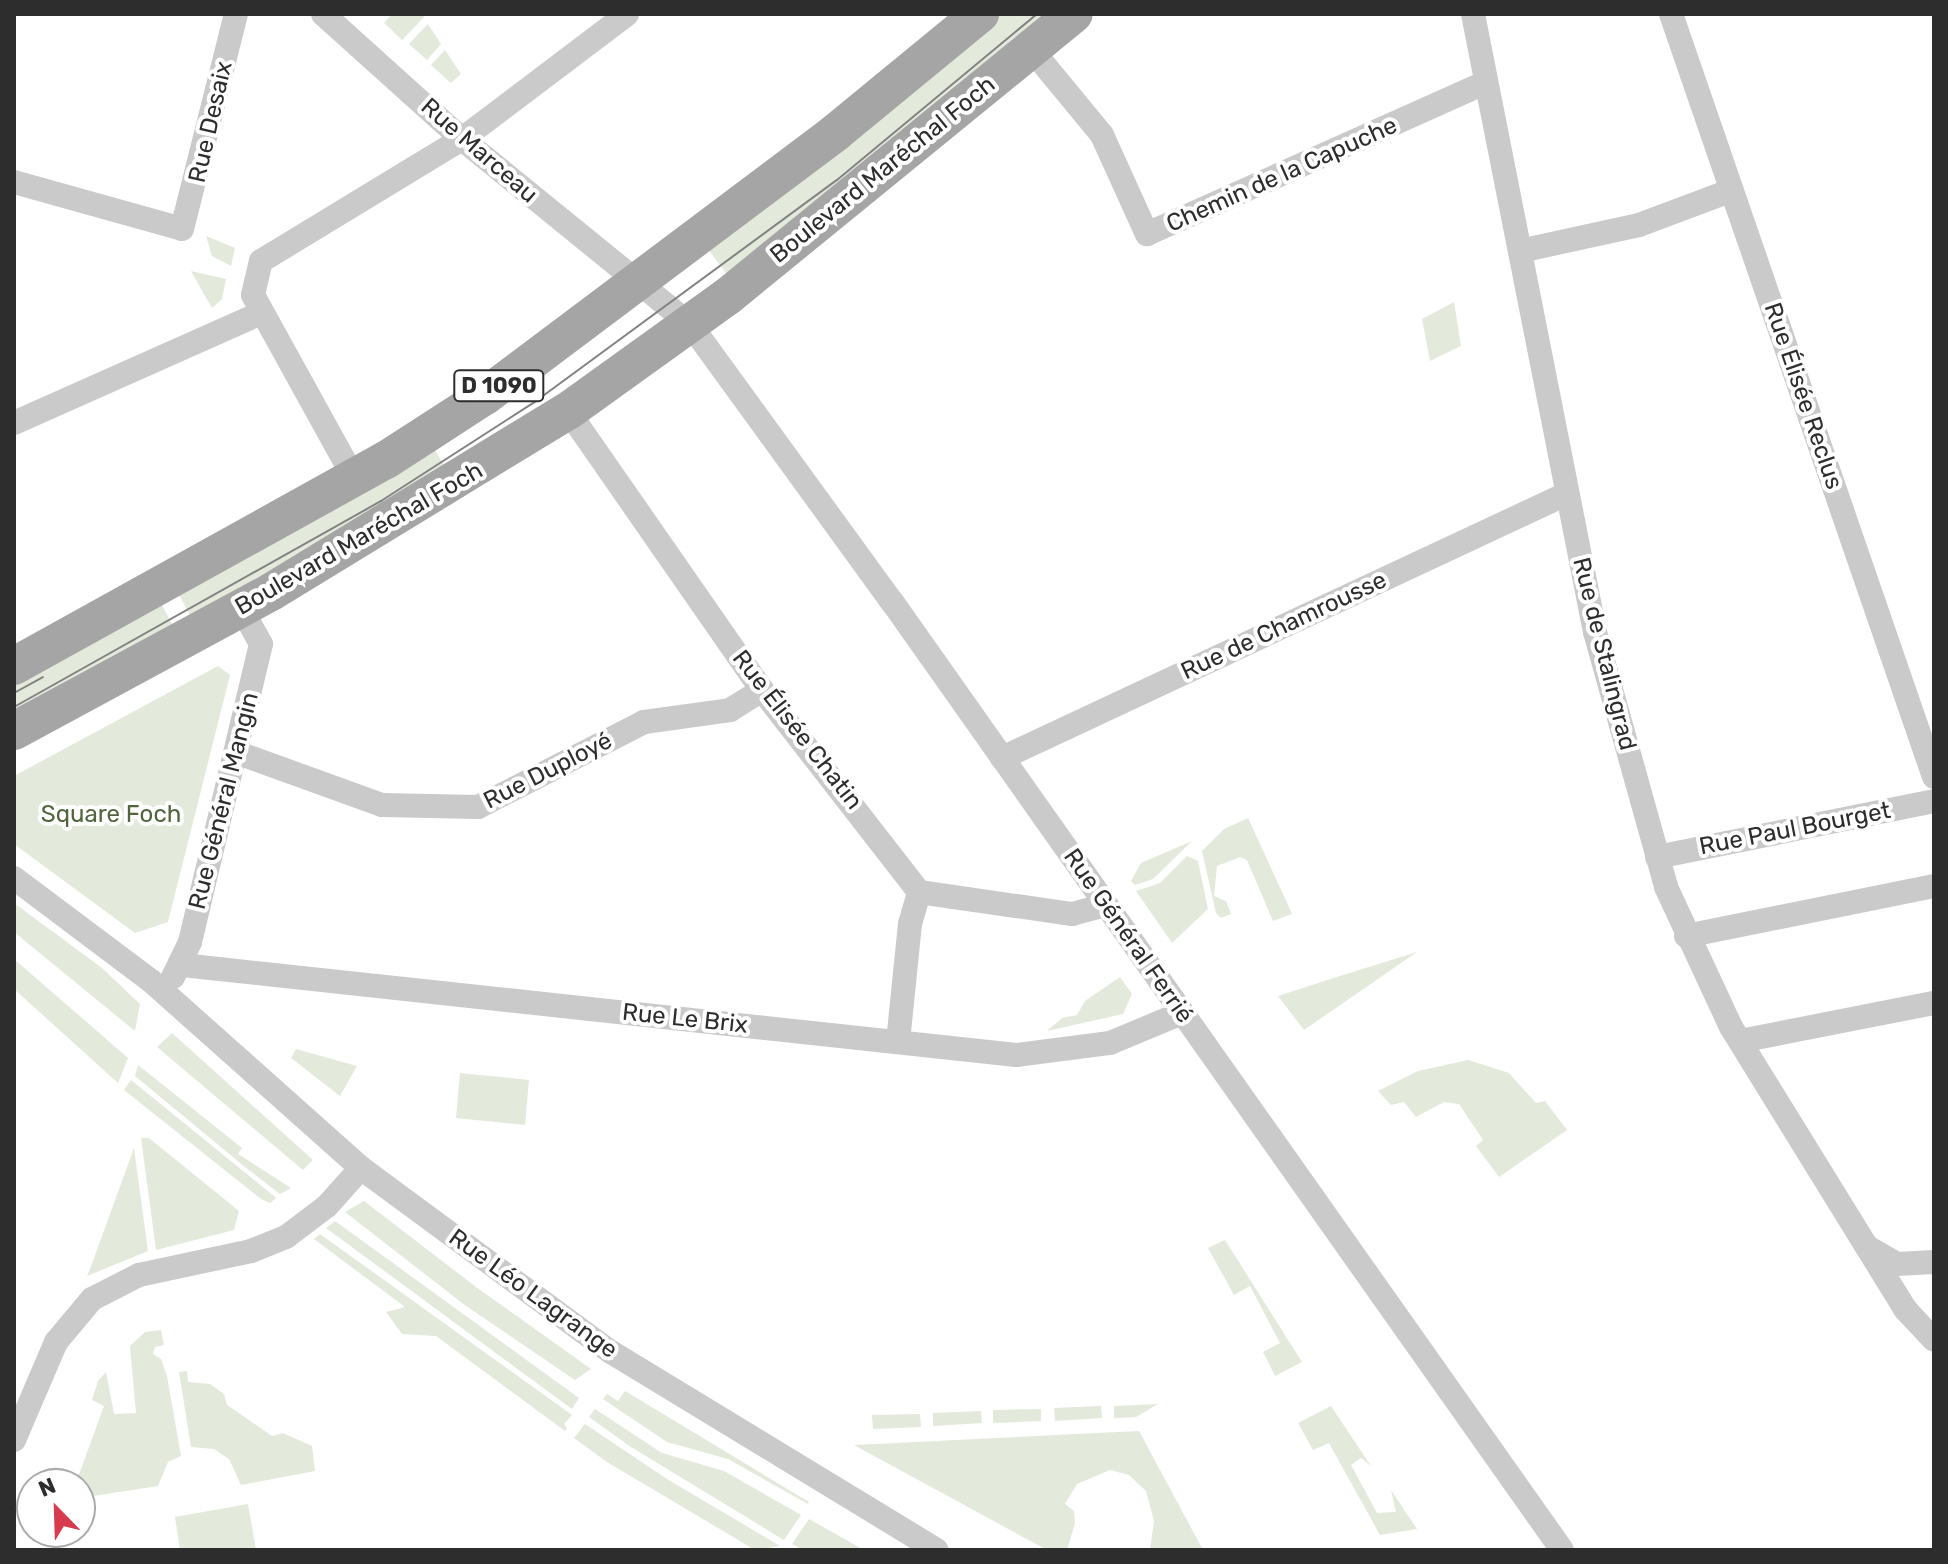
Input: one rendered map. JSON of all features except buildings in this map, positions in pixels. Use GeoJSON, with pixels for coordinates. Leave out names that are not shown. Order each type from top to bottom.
{"type":"FeatureCollection","features":[{"type":"Feature","properties":{"kind":"main road","name":"D 1090"},"geometry":{"type":"LineString","coordinates":[[14,666],[354,478],[485,396],[637,284],[980,14]]}},
{"type":"Feature","properties":{"kind":"main road","name":"Boulevard Maréchal Foch"},"geometry":{"type":"LineString","coordinates":[[14,731],[241,608],[568,411],[690,324],[1074,14]]}},
{"type":"Feature","properties":{"kind":"street","name":"Rue Desaix"},"geometry":{"type":"LineString","coordinates":[[14,182],[182,229],[236,14]]}},
{"type":"Feature","properties":{"kind":"street","name":"Rue Marceau"},"geometry":{"type":"LineString","coordinates":[[323,14],[462,139],[637,284]]}},
{"type":"Feature","properties":{"kind":"street"},"geometry":{"type":"LineString","coordinates":[[354,478],[253,295],[261,261],[462,139],[627,14]]}},
{"type":"Feature","properties":{"kind":"street","name":"Rue de Stalingrad"},"geometry":{"type":"LineString","coordinates":[[1473,14],[1484,83],[1595,632],[1657,857],[1686,936],[1740,1041],[1905,1309],[1934,1340]]}},
{"type":"Feature","properties":{"kind":"street","name":"Rue Élisée Reclus"},"geometry":{"type":"LineString","coordinates":[[1671,14],[1934,777]]}},
{"type":"Feature","properties":{"kind":"street","name":"Chemin de la Capuche"},"geometry":{"type":"LineString","coordinates":[[1032,50],[1102,135],[1147,234],[1484,83]]}},
{"type":"Feature","properties":{"kind":"street"},"geometry":{"type":"LineString","coordinates":[[1520,251],[1639,225],[1732,190]]}},
{"type":"Feature","properties":{"kind":"street"},"geometry":{"type":"LineString","coordinates":[[637,284],[690,324]]}},
{"type":"Feature","properties":{"kind":"street"},"geometry":{"type":"LineString","coordinates":[[14,423],[261,313]]}},
{"type":"Feature","properties":{"kind":"street","name":"Rue Général Ferrié"},"geometry":{"type":"LineString","coordinates":[[690,324],[1002,758],[1562,1550]]}},
{"type":"Feature","properties":{"kind":"street","name":"Rue Élisée Chatin"},"geometry":{"type":"LineString","coordinates":[[568,411],[762,690],[919,892]]}},
{"type":"Feature","properties":{"kind":"street","name":"Rue de Chamrousse"},"geometry":{"type":"LineString","coordinates":[[1002,758],[1566,494]]}},
{"type":"Feature","properties":{"kind":"street","name":"Rue Général Mangin"},"geometry":{"type":"LineString","coordinates":[[162,992],[182,965],[193,928],[238,753],[261,644],[241,608]]}},
{"type":"Feature","properties":{"kind":"street","name":"Rue Duployé"},"geometry":{"type":"LineString","coordinates":[[238,753],[382,805],[478,807],[644,722],[730,710],[762,690]]}},
{"type":"Feature","properties":{"kind":"street","name":"Rue Paul Bourget"},"geometry":{"type":"LineString","coordinates":[[1657,857],[1934,801]]}},
{"type":"Feature","properties":{"kind":"street","name":"Rue Léo Lagrange"},"geometry":{"type":"LineString","coordinates":[[14,878],[162,992],[361,1168],[611,1352],[937,1550]]}},
{"type":"Feature","properties":{"kind":"street"},"geometry":{"type":"LineString","coordinates":[[1686,936],[1934,886]]}},
{"type":"Feature","properties":{"kind":"street"},"geometry":{"type":"LineString","coordinates":[[898,1042],[910,924],[919,892],[1072,914],[1106,905]]}},
{"type":"Feature","properties":{"kind":"street","name":"Rue Le Brix"},"geometry":{"type":"LineString","coordinates":[[182,965],[898,1042],[1047,1055],[1110,1043],[1182,1013]]}},
{"type":"Feature","properties":{"kind":"street"},"geometry":{"type":"LineString","coordinates":[[1740,1041],[1934,1003]]}},
{"type":"Feature","properties":{"kind":"street"},"geometry":{"type":"LineString","coordinates":[[14,1440],[56,1342],[92,1299],[139,1275],[277,1241],[327,1206],[361,1168]]}},
{"type":"Feature","properties":{"kind":"street"},"geometry":{"type":"LineString","coordinates":[[1865,1246],[1897,1264],[1934,1262]]}},
{"type":"Feature","properties":{"kind":"green space"},"geometry":{"type":"Polygon","coordinates":[[[392,14],[422,14],[424,17],[402,40],[384,23],[392,14]]]}},
{"type":"Feature","properties":{"kind":"green space"},"geometry":{"type":"Polygon","coordinates":[[[998,14],[1054,14],[729,277],[707,248],[998,14]]]}},
{"type":"Feature","properties":{"kind":"green space"},"geometry":{"type":"Polygon","coordinates":[[[428,24],[441,44],[427,60],[409,44],[428,24]]]}},
{"type":"Feature","properties":{"kind":"green space"},"geometry":{"type":"Polygon","coordinates":[[[445,50],[461,74],[451,83],[431,65],[445,50]]]}},
{"type":"Feature","properties":{"kind":"green space"},"geometry":{"type":"Polygon","coordinates":[[[206,236],[235,248],[231,266],[212,256],[206,236]]]}},
{"type":"Feature","properties":{"kind":"green space"},"geometry":{"type":"Polygon","coordinates":[[[191,271],[226,279],[222,299],[212,308],[191,271]]]}},
{"type":"Feature","properties":{"kind":"green space"},"geometry":{"type":"Polygon","coordinates":[[[1454,302],[1461,346],[1430,361],[1422,319],[1454,302]]]}},
{"type":"Feature","properties":{"kind":"green space"},"geometry":{"type":"Polygon","coordinates":[[[430,442],[449,473],[193,621],[176,589],[430,442]]]}},
{"type":"Feature","properties":{"kind":"green space"},"geometry":{"type":"Polygon","coordinates":[[[159,600],[176,631],[14,717],[14,677],[159,600]]]}},
{"type":"Feature","properties":{"kind":"green space","name":"Square Foch"},"geometry":{"type":"Polygon","coordinates":[[[218,666],[230,675],[168,922],[135,933],[14,844],[14,776],[218,666]]]}},
{"type":"Feature","properties":{"kind":"green space"},"geometry":{"type":"Polygon","coordinates":[[[1248,818],[1292,914],[1273,921],[1247,860],[1240,857],[1217,866],[1214,896],[1226,901],[1231,914],[1221,918],[1216,913],[1202,851],[1224,829],[1248,818]]]}},
{"type":"Feature","properties":{"kind":"green space"},"geometry":{"type":"Polygon","coordinates":[[[1192,841],[1153,879],[1135,885],[1131,881],[1141,863],[1192,841]]]}},
{"type":"Feature","properties":{"kind":"green space"},"geometry":{"type":"Polygon","coordinates":[[[1187,856],[1198,861],[1208,909],[1172,943],[1136,891],[1160,883],[1187,856]]]}},
{"type":"Feature","properties":{"kind":"green space"},"geometry":{"type":"Polygon","coordinates":[[[14,903],[102,968],[140,1004],[135,1031],[14,932],[14,903]]]}},
{"type":"Feature","properties":{"kind":"green space"},"geometry":{"type":"Polygon","coordinates":[[[1417,952],[1304,1030],[1278,996],[1340,976],[1417,952]]]}},
{"type":"Feature","properties":{"kind":"green space"},"geometry":{"type":"Polygon","coordinates":[[[14,959],[128,1058],[118,1083],[14,989],[14,959]]]}},
{"type":"Feature","properties":{"kind":"green space"},"geometry":{"type":"Polygon","coordinates":[[[1120,977],[1132,994],[1123,1014],[1047,1031],[1062,1018],[1077,1015],[1085,1001],[1120,977]]]}},
{"type":"Feature","properties":{"kind":"green space"},"geometry":{"type":"Polygon","coordinates":[[[172,1033],[313,1160],[303,1170],[157,1047],[172,1033]]]}},
{"type":"Feature","properties":{"kind":"green space"},"geometry":{"type":"Polygon","coordinates":[[[296,1049],[357,1066],[340,1096],[291,1058],[296,1049]]]}},
{"type":"Feature","properties":{"kind":"green space"},"geometry":{"type":"Polygon","coordinates":[[[1468,1060],[1509,1073],[1536,1103],[1545,1101],[1567,1130],[1499,1177],[1476,1146],[1483,1140],[1459,1104],[1444,1102],[1416,1117],[1404,1102],[1391,1105],[1378,1091],[1418,1071],[1468,1060]]]}},
{"type":"Feature","properties":{"kind":"green space"},"geometry":{"type":"Polygon","coordinates":[[[138,1065],[242,1148],[238,1154],[291,1188],[280,1194],[245,1167],[135,1076],[138,1065]]]}},
{"type":"Feature","properties":{"kind":"green space"},"geometry":{"type":"Polygon","coordinates":[[[460,1073],[529,1080],[525,1125],[456,1118],[460,1073]]]}},
{"type":"Feature","properties":{"kind":"green space"},"geometry":{"type":"Polygon","coordinates":[[[131,1080],[276,1198],[270,1203],[261,1199],[124,1090],[131,1080]]]}},
{"type":"Feature","properties":{"kind":"green space"},"geometry":{"type":"Polygon","coordinates":[[[141,1138],[149,1138],[239,1211],[234,1230],[156,1250],[141,1138]]]}},
{"type":"Feature","properties":{"kind":"green space"},"geometry":{"type":"Polygon","coordinates":[[[134,1148],[148,1251],[87,1276],[93,1261],[134,1148]]]}},
{"type":"Feature","properties":{"kind":"green space"},"geometry":{"type":"Polygon","coordinates":[[[364,1201],[476,1287],[591,1369],[575,1380],[466,1306],[345,1212],[364,1201]]]}},
{"type":"Feature","properties":{"kind":"green space"},"geometry":{"type":"Polygon","coordinates":[[[335,1221],[579,1398],[572,1409],[326,1228],[335,1221]]]}},
{"type":"Feature","properties":{"kind":"green space"},"geometry":{"type":"Polygon","coordinates":[[[320,1234],[572,1415],[564,1424],[567,1428],[565,1431],[436,1336],[402,1334],[386,1312],[405,1307],[314,1239],[320,1234]]]}},
{"type":"Feature","properties":{"kind":"green space"},"geometry":{"type":"Polygon","coordinates":[[[1225,1240],[1302,1362],[1275,1376],[1263,1352],[1280,1343],[1250,1286],[1234,1295],[1208,1248],[1225,1240]]]}},
{"type":"Feature","properties":{"kind":"green space"},"geometry":{"type":"Polygon","coordinates":[[[161,1330],[164,1345],[155,1347],[153,1354],[161,1359],[167,1376],[181,1456],[168,1462],[158,1486],[96,1496],[96,1468],[81,1468],[104,1406],[92,1400],[98,1381],[106,1372],[114,1414],[136,1413],[130,1346],[145,1332],[161,1330]]]}},
{"type":"Feature","properties":{"kind":"green space"},"geometry":{"type":"Polygon","coordinates":[[[187,1371],[188,1382],[210,1384],[224,1394],[227,1405],[272,1436],[283,1433],[312,1446],[315,1471],[241,1485],[229,1459],[214,1449],[191,1447],[179,1372],[187,1371]]]}},
{"type":"Feature","properties":{"kind":"green space"},"geometry":{"type":"Polygon","coordinates":[[[625,1391],[808,1504],[728,1459],[667,1442],[603,1399],[607,1394],[618,1401],[625,1391]]]}},
{"type":"Feature","properties":{"kind":"green space"},"geometry":{"type":"Polygon","coordinates":[[[1158,1404],[1136,1417],[1114,1418],[1114,1406],[1158,1404]]]}},
{"type":"Feature","properties":{"kind":"green space"},"geometry":{"type":"Polygon","coordinates":[[[1101,1406],[1102,1418],[1055,1421],[1054,1408],[1101,1406]]]}},
{"type":"Feature","properties":{"kind":"green space"},"geometry":{"type":"Polygon","coordinates":[[[1331,1406],[1371,1466],[1361,1458],[1351,1465],[1377,1513],[1396,1512],[1391,1490],[1417,1529],[1380,1535],[1329,1443],[1313,1450],[1298,1423],[1331,1406]]]}},
{"type":"Feature","properties":{"kind":"green space"},"geometry":{"type":"Polygon","coordinates":[[[595,1409],[662,1453],[724,1471],[801,1515],[784,1540],[631,1447],[589,1417],[595,1409]]]}},
{"type":"Feature","properties":{"kind":"green space"},"geometry":{"type":"Polygon","coordinates":[[[1041,1409],[1041,1421],[993,1423],[993,1410],[1041,1409]]]}},
{"type":"Feature","properties":{"kind":"green space"},"geometry":{"type":"Polygon","coordinates":[[[981,1411],[982,1423],[933,1426],[933,1413],[981,1411]]]}},
{"type":"Feature","properties":{"kind":"green space"},"geometry":{"type":"Polygon","coordinates":[[[920,1414],[921,1427],[873,1429],[872,1415],[920,1414]]]}},
{"type":"Feature","properties":{"kind":"green space"},"geometry":{"type":"Polygon","coordinates":[[[585,1424],[667,1479],[780,1546],[755,1550],[607,1462],[574,1438],[585,1424]]]}},
{"type":"Feature","properties":{"kind":"green space"},"geometry":{"type":"Polygon","coordinates":[[[1139,1431],[1203,1550],[1150,1550],[1154,1521],[1146,1491],[1129,1475],[1110,1470],[1077,1484],[1065,1504],[1074,1511],[1075,1523],[1067,1550],[1047,1550],[854,1445],[1139,1431]]]}},
{"type":"Feature","properties":{"kind":"green space"},"geometry":{"type":"Polygon","coordinates":[[[248,1504],[256,1550],[180,1550],[175,1517],[248,1504]]]}},
{"type":"Feature","properties":{"kind":"green space"},"geometry":{"type":"Polygon","coordinates":[[[809,1519],[864,1550],[803,1550],[792,1544],[809,1519]]]}},
{"type":"Feature","properties":{"kind":"tram line"},"geometry":{"type":"LineString","coordinates":[[14,707],[381,501],[536,401],[837,180],[1037,14]]}},
{"type":"Feature","properties":{"kind":"tram line"},"geometry":{"type":"LineString","coordinates":[[14,693],[43,677]]}}]}
